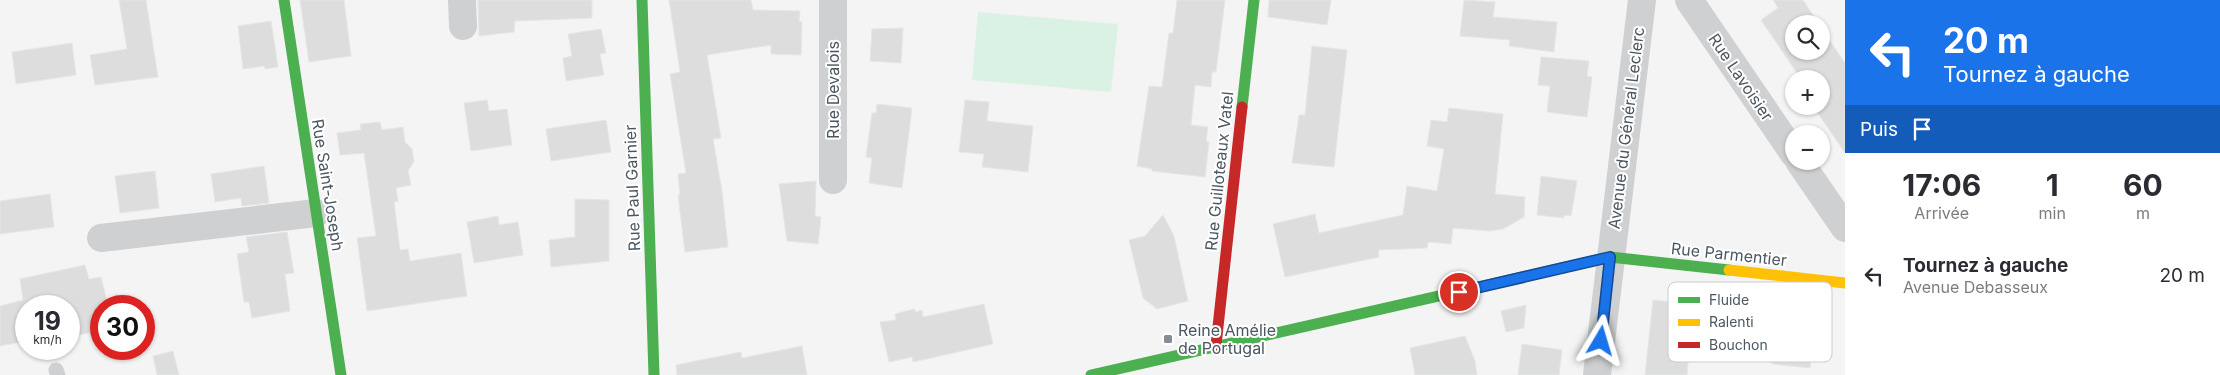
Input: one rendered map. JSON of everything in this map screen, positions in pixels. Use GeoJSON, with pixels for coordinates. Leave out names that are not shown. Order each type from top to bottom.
{"type":"FeatureCollection","features":[{"type":"Feature","properties":{"kind":"street","name":"Rue Saint-Joseph"},"geometry":{"type":"LineString","coordinates":[[284,0],[341,375]]}},
{"type":"Feature","properties":{"kind":"street","name":"Rue Paul Garnier"},"geometry":{"type":"LineString","coordinates":[[642,0],[654,375]]}},
{"type":"Feature","properties":{"kind":"street","name":"Rue Devalois"},"geometry":{"type":"LineString","coordinates":[[833,180],[834,0]]}},
{"type":"Feature","properties":{"kind":"street","name":"Rue Guilloteaux Vatel"},"geometry":{"type":"LineString","coordinates":[[1216,345],[1254,0]]}},
{"type":"Feature","properties":{"kind":"street","name":"Avenue du Général Leclerc"},"geometry":{"type":"LineString","coordinates":[[1597,375],[1642,0]]}},
{"type":"Feature","properties":{"kind":"street","name":"Rue Lavoisier"},"geometry":{"type":"LineString","coordinates":[[1688,0],[1785,141]]}},
{"type":"Feature","properties":{"kind":"street"},"geometry":{"type":"LineString","coordinates":[[1805,170],[1845,228]]}},
{"type":"Feature","properties":{"kind":"street"},"geometry":{"type":"LineString","coordinates":[[101,238],[316,213]]}},
{"type":"Feature","properties":{"kind":"street","name":"Rue Parmentier"},"geometry":{"type":"LineString","coordinates":[[1091,375],[1216,345],[1610,257],[1845,283]]}},
{"type":"Feature","properties":{"kind":"green space"},"geometry":{"type":"Polygon","coordinates":[[[978,12],[1118,24],[1111,92],[972,80],[978,12]]]}},
{"type":"Feature","properties":{"kind":"building"},"geometry":{"type":"Polygon","coordinates":[[[119,0],[146,0],[158,77],[95,85],[90,55],[127,49],[119,0]]]}},
{"type":"Feature","properties":{"kind":"building"},"geometry":{"type":"Polygon","coordinates":[[[300,0],[344,0],[351,56],[309,62],[300,0]]]}},
{"type":"Feature","properties":{"kind":"building"},"geometry":{"type":"Polygon","coordinates":[[[478,0],[592,0],[592,18],[515,21],[514,32],[479,36],[478,0]]]}},
{"type":"Feature","properties":{"kind":"building"},"geometry":{"type":"Polygon","coordinates":[[[669,0],[751,0],[753,10],[800,11],[799,21],[802,22],[801,55],[771,54],[771,45],[707,55],[721,138],[713,139],[722,191],[728,247],[685,252],[678,195],[680,195],[678,174],[686,173],[670,74],[680,72],[669,0]]]}},
{"type":"Feature","properties":{"kind":"building"},"geometry":{"type":"Polygon","coordinates":[[[1177,0],[1225,0],[1216,72],[1212,72],[1211,87],[1195,85],[1191,125],[1208,127],[1206,141],[1209,142],[1205,177],[1152,171],[1152,169],[1137,166],[1149,86],[1162,87],[1169,33],[1173,33],[1177,0]]]}},
{"type":"Feature","properties":{"kind":"building"},"geometry":{"type":"Polygon","coordinates":[[[1269,0],[1331,0],[1327,25],[1268,17],[1269,0]]]}},
{"type":"Feature","properties":{"kind":"building"},"geometry":{"type":"Polygon","coordinates":[[[1464,0],[1495,2],[1493,17],[1557,22],[1554,52],[1509,46],[1510,40],[1460,36],[1464,0]]]}},
{"type":"Feature","properties":{"kind":"building"},"geometry":{"type":"Polygon","coordinates":[[[1773,0],[1803,0],[1813,15],[1785,15],[1785,55],[1761,20],[1778,8],[1773,0]]]}},
{"type":"Feature","properties":{"kind":"building"},"geometry":{"type":"Polygon","coordinates":[[[271,21],[278,67],[265,69],[264,66],[243,69],[238,26],[271,21]]]}},
{"type":"Feature","properties":{"kind":"building"},"geometry":{"type":"Polygon","coordinates":[[[903,28],[901,63],[870,61],[872,29],[903,28]]]}},
{"type":"Feature","properties":{"kind":"building"},"geometry":{"type":"Polygon","coordinates":[[[601,29],[606,53],[600,54],[604,75],[566,81],[563,58],[572,56],[568,34],[601,29]]]}},
{"type":"Feature","properties":{"kind":"building"},"geometry":{"type":"Polygon","coordinates":[[[1830,41],[1845,63],[1845,153],[1830,131],[1830,125],[1826,125],[1819,115],[1830,115],[1830,70],[1795,70],[1788,60],[1830,60],[1830,41]]]}},
{"type":"Feature","properties":{"kind":"building"},"geometry":{"type":"Polygon","coordinates":[[[72,43],[76,75],[16,84],[12,52],[72,43]]]}},
{"type":"Feature","properties":{"kind":"building"},"geometry":{"type":"Polygon","coordinates":[[[1312,46],[1347,50],[1334,167],[1292,163],[1299,115],[1305,115],[1312,46]]]}},
{"type":"Feature","properties":{"kind":"building"},"geometry":{"type":"Polygon","coordinates":[[[1541,57],[1589,61],[1587,76],[1592,77],[1587,117],[1547,112],[1550,86],[1538,85],[1541,57]]]}},
{"type":"Feature","properties":{"kind":"building"},"geometry":{"type":"Polygon","coordinates":[[[487,100],[489,111],[507,109],[512,145],[471,151],[464,103],[487,100]]]}},
{"type":"Feature","properties":{"kind":"building"},"geometry":{"type":"Polygon","coordinates":[[[965,100],[989,102],[987,121],[1033,126],[1028,172],[982,167],[984,154],[959,152],[965,100]]]}},
{"type":"Feature","properties":{"kind":"building"},"geometry":{"type":"Polygon","coordinates":[[[877,104],[912,108],[902,188],[869,183],[872,158],[866,157],[872,113],[876,113],[877,104]]]}},
{"type":"Feature","properties":{"kind":"building"},"geometry":{"type":"Polygon","coordinates":[[[1449,108],[1503,114],[1495,194],[1525,197],[1524,217],[1503,229],[1490,231],[1453,228],[1451,244],[1428,242],[1427,248],[1378,250],[1379,257],[1285,277],[1273,224],[1315,214],[1319,233],[1403,215],[1407,186],[1437,191],[1444,149],[1427,146],[1431,120],[1447,122],[1449,108]]]}},
{"type":"Feature","properties":{"kind":"building"},"geometry":{"type":"Polygon","coordinates":[[[606,120],[611,152],[551,161],[546,129],[606,120]]]}},
{"type":"Feature","properties":{"kind":"building"},"geometry":{"type":"Polygon","coordinates":[[[380,122],[382,130],[403,127],[405,142],[412,149],[414,161],[408,171],[411,185],[396,188],[398,201],[394,202],[400,250],[408,249],[410,261],[461,253],[467,296],[367,311],[357,238],[376,236],[364,153],[340,155],[337,133],[361,130],[360,124],[380,122]]]}},
{"type":"Feature","properties":{"kind":"building"},"geometry":{"type":"Polygon","coordinates":[[[264,166],[269,203],[242,206],[241,198],[215,202],[211,174],[264,166]]]}},
{"type":"Feature","properties":{"kind":"building"},"geometry":{"type":"Polygon","coordinates":[[[155,171],[159,208],[120,213],[115,176],[155,171]]]}},
{"type":"Feature","properties":{"kind":"building"},"geometry":{"type":"Polygon","coordinates":[[[1541,176],[1577,181],[1571,216],[1564,215],[1564,218],[1537,215],[1541,176]]]}},
{"type":"Feature","properties":{"kind":"building"},"geometry":{"type":"Polygon","coordinates":[[[816,181],[815,216],[821,217],[818,244],[787,241],[779,184],[816,181]]]}},
{"type":"Feature","properties":{"kind":"building"},"geometry":{"type":"Polygon","coordinates":[[[50,194],[54,227],[0,234],[0,201],[50,194]]]}},
{"type":"Feature","properties":{"kind":"building"},"geometry":{"type":"Polygon","coordinates":[[[575,199],[609,200],[609,261],[551,267],[549,240],[575,237],[575,199]]]}},
{"type":"Feature","properties":{"kind":"building"},"geometry":{"type":"Polygon","coordinates":[[[1163,215],[1174,236],[1188,301],[1157,309],[1143,298],[1129,240],[1145,236],[1163,215]]]}},
{"type":"Feature","properties":{"kind":"building"},"geometry":{"type":"Polygon","coordinates":[[[498,216],[499,225],[518,222],[523,255],[474,263],[467,222],[498,216]]]}},
{"type":"Feature","properties":{"kind":"building"},"geometry":{"type":"Polygon","coordinates":[[[287,232],[294,273],[285,274],[290,311],[252,318],[249,302],[244,302],[237,254],[249,252],[246,237],[287,232]]]}},
{"type":"Feature","properties":{"kind":"building"},"geometry":{"type":"Polygon","coordinates":[[[85,265],[89,279],[101,277],[105,295],[90,295],[90,332],[80,335],[80,295],[22,295],[20,279],[85,265]]]}},
{"type":"Feature","properties":{"kind":"building"},"geometry":{"type":"Polygon","coordinates":[[[1653,300],[1668,302],[1668,362],[1688,362],[1687,375],[1645,375],[1653,300]]]}},
{"type":"Feature","properties":{"kind":"building"},"geometry":{"type":"Polygon","coordinates":[[[15,302],[15,343],[0,346],[0,306],[15,302]]]}},
{"type":"Feature","properties":{"kind":"building"},"geometry":{"type":"Polygon","coordinates":[[[984,304],[993,344],[913,362],[912,357],[889,362],[880,322],[896,320],[895,314],[914,309],[916,312],[922,310],[923,317],[984,304]]]}},
{"type":"Feature","properties":{"kind":"building"},"geometry":{"type":"Polygon","coordinates":[[[1526,305],[1524,328],[1506,332],[1501,311],[1526,305]]]}},
{"type":"Feature","properties":{"kind":"building"},"geometry":{"type":"Polygon","coordinates":[[[1465,336],[1475,361],[1477,375],[1415,375],[1410,348],[1465,336]]]}},
{"type":"Feature","properties":{"kind":"building"},"geometry":{"type":"Polygon","coordinates":[[[1522,344],[1562,350],[1559,375],[1518,375],[1522,344]]]}},
{"type":"Feature","properties":{"kind":"building"},"geometry":{"type":"Polygon","coordinates":[[[802,346],[807,375],[677,375],[676,365],[741,352],[742,358],[802,346]]]}},
{"type":"Feature","properties":{"kind":"building"},"geometry":{"type":"Polygon","coordinates":[[[173,351],[179,375],[157,375],[154,360],[155,356],[173,351]]]}},
{"type":"Feature","properties":{"kind":"building"},"geometry":{"type":"Polygon","coordinates":[[[1772,362],[1811,362],[1810,368],[1772,364],[1772,362]]]}},
{"type":"Feature","properties":{"kind":"traffic: fast"},"geometry":{"type":"LineString","coordinates":[[284,0],[341,375]]}},
{"type":"Feature","properties":{"kind":"traffic: fast"},"geometry":{"type":"LineString","coordinates":[[642,0],[654,375]]}},
{"type":"Feature","properties":{"kind":"traffic: fast"},"geometry":{"type":"LineString","coordinates":[[1242,107],[1254,0]]}},
{"type":"Feature","properties":{"kind":"traffic: fast"},"geometry":{"type":"LineString","coordinates":[[1091,375],[1610,257],[1729,270]]}},
{"type":"Feature","properties":{"kind":"traffic: slow"},"geometry":{"type":"LineString","coordinates":[[1729,270],[1845,283]]}},
{"type":"Feature","properties":{"kind":"traffic: jam"},"geometry":{"type":"LineString","coordinates":[[1216,345],[1242,107]]}},
{"type":"Feature","properties":{"kind":"place","name":"Reine Amélie de Portugal"},"geometry":{"type":"Point","coordinates":[1168,339]}},
{"type":"Feature","properties":{"kind":"route"},"geometry":{"type":"LineString","coordinates":[[1459,292],[1610,257],[1601,341]]}}]}
